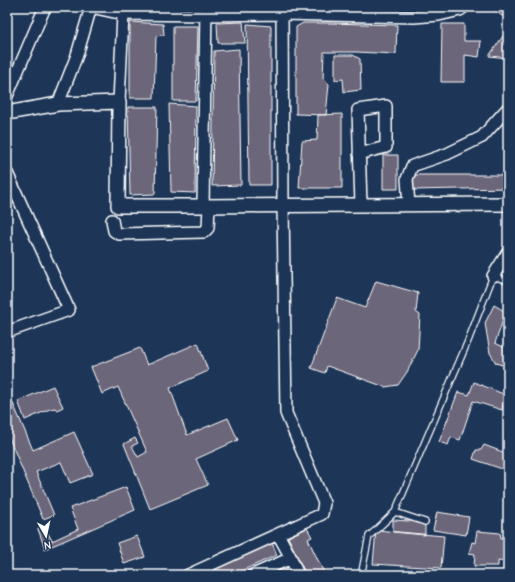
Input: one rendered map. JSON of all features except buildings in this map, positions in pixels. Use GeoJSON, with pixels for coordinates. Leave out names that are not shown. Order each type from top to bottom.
{"type":"FeatureCollection","features":[{"type":"Feature","properties":{"kind":"street"},"geometry":{"type":"LineString","coordinates":[[7,96],[45,7]]}},
{"type":"Feature","properties":{"kind":"street"},"geometry":{"type":"LineString","coordinates":[[58,104],[77,55],[91,7],[123,14],[282,10],[414,17],[439,16],[460,10],[464,7]]}},
{"type":"Feature","properties":{"kind":"street"},"geometry":{"type":"LineString","coordinates":[[188,575],[322,514],[324,503],[286,413],[282,10]]}},
{"type":"Feature","properties":{"kind":"street"},"geometry":{"type":"LineString","coordinates":[[112,220],[114,231],[119,234],[204,232],[208,228],[206,206],[206,11]]}},
{"type":"Feature","properties":{"kind":"street"},"geometry":{"type":"LineString","coordinates":[[123,14],[119,102],[118,206],[508,204]]}},
{"type":"Feature","properties":{"kind":"street"},"geometry":{"type":"LineString","coordinates":[[7,113],[58,104],[119,102]]}},
{"type":"Feature","properties":{"kind":"street"},"geometry":{"type":"LineString","coordinates":[[359,154],[386,147],[386,106],[358,110],[360,205]]}},
{"type":"Feature","properties":{"kind":"street"},"geometry":{"type":"LineString","coordinates":[[409,205],[407,179],[412,166],[446,154],[482,137],[508,108]]}},
{"type":"Feature","properties":{"kind":"street"},"geometry":{"type":"LineString","coordinates":[[7,173],[69,310],[7,332]]}},
{"type":"Feature","properties":{"kind":"street"},"geometry":{"type":"LineString","coordinates":[[493,276],[508,252]]}},
{"type":"Feature","properties":{"kind":"street"},"geometry":{"type":"LineString","coordinates":[[278,534],[298,575]]}},
{"type":"Feature","properties":{"kind":"street"},"geometry":{"type":"LineString","coordinates":[[253,575],[291,558]]}},
{"type":"Feature","properties":{"kind":"lane"},"geometry":{"type":"LineString","coordinates":[[363,575],[362,572],[369,536],[395,512],[468,341],[493,276],[508,282]]}},
{"type":"Feature","properties":{"kind":"lane"},"geometry":{"type":"LineString","coordinates":[[395,512],[425,522]]}}]}
